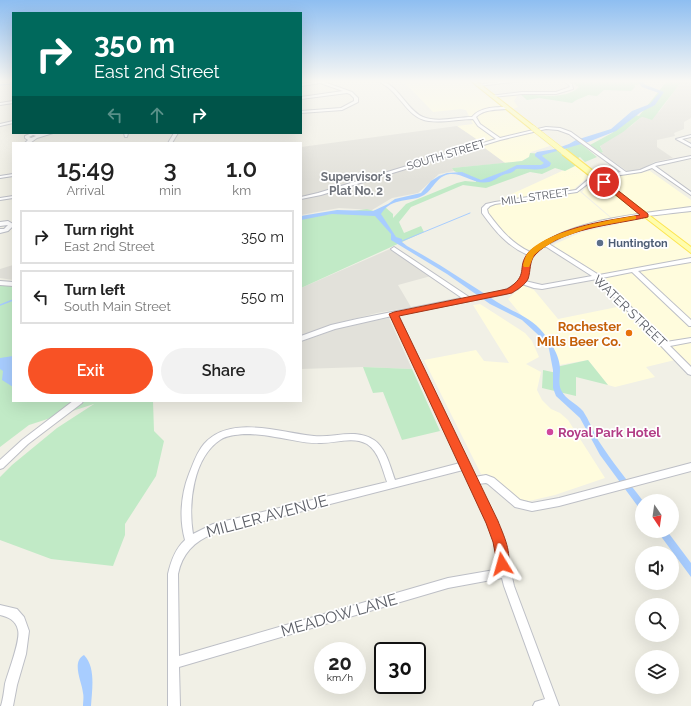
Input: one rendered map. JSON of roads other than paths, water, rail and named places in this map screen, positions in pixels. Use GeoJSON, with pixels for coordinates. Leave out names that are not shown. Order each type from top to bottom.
{"type":"FeatureCollection","features":[{"type":"Feature","properties":{"kind":"main road"},"geometry":{"type":"LineString","coordinates":[[514,114],[691,252]]}},
{"type":"Feature","properties":{"kind":"street"},"geometry":{"type":"LineString","coordinates":[[416,114],[419,117],[433,120],[474,118]]}},
{"type":"Feature","properties":{"kind":"street"},"geometry":{"type":"LineString","coordinates":[[474,118],[475,114]]}},
{"type":"Feature","properties":{"kind":"street"},"geometry":{"type":"LineString","coordinates":[[474,118],[479,125],[499,139]]}},
{"type":"Feature","properties":{"kind":"street"},"geometry":{"type":"LineString","coordinates":[[0,126],[12,122]]}},
{"type":"Feature","properties":{"kind":"street","name":"SOUTH STREET"},"geometry":{"type":"LineString","coordinates":[[302,198],[319,194],[499,139],[549,128],[564,130],[576,137],[625,173]]}},
{"type":"Feature","properties":{"kind":"street"},"geometry":{"type":"LineString","coordinates":[[28,142],[48,134]]}},
{"type":"Feature","properties":{"kind":"street"},"geometry":{"type":"LineString","coordinates":[[691,136],[678,139],[691,146]]}},
{"type":"Feature","properties":{"kind":"street"},"geometry":{"type":"LineString","coordinates":[[625,173],[640,171],[652,166],[691,157]]}},
{"type":"Feature","properties":{"kind":"street"},"geometry":{"type":"LineString","coordinates":[[652,166],[691,194]]}},
{"type":"Feature","properties":{"kind":"street","name":"MILL STREET"},"geometry":{"type":"LineString","coordinates":[[530,254],[515,247],[507,241],[485,213],[484,208],[495,203],[577,191],[593,178],[625,173]]}},
{"type":"Feature","properties":{"kind":"street"},"geometry":{"type":"LineString","coordinates":[[0,177],[12,174]]}},
{"type":"Feature","properties":{"kind":"street"},"geometry":{"type":"LineString","coordinates":[[0,199],[12,197]]}},
{"type":"Feature","properties":{"kind":"street"},"geometry":{"type":"LineString","coordinates":[[302,339],[341,325],[506,292],[516,288],[522,282],[526,275],[527,262],[530,254],[544,244],[566,234],[586,227],[691,208]]}},
{"type":"Feature","properties":{"kind":"street"},"geometry":{"type":"LineString","coordinates":[[0,224],[8,223],[11,225],[6,230],[0,231]]}},
{"type":"Feature","properties":{"kind":"street","name":"WATER STREET"},"geometry":{"type":"LineString","coordinates":[[544,244],[598,278],[691,372]]}},
{"type":"Feature","properties":{"kind":"street"},"geometry":{"type":"LineString","coordinates":[[394,249],[469,300]]}},
{"type":"Feature","properties":{"kind":"street"},"geometry":{"type":"LineString","coordinates":[[522,282],[542,287],[691,260]]}},
{"type":"Feature","properties":{"kind":"street"},"geometry":{"type":"LineString","coordinates":[[634,271],[691,324]]}},
{"type":"Feature","properties":{"kind":"street"},"geometry":{"type":"LineString","coordinates":[[0,283],[12,284]]}},
{"type":"Feature","properties":{"kind":"street"},"geometry":{"type":"LineString","coordinates":[[394,314],[497,533],[505,573],[552,705],[539,706]]}},
{"type":"Feature","properties":{"kind":"street"},"geometry":{"type":"LineString","coordinates":[[665,345],[691,340]]}},
{"type":"Feature","properties":{"kind":"street"},"geometry":{"type":"LineString","coordinates":[[0,465],[25,442],[78,402]]}},
{"type":"Feature","properties":{"kind":"street"},"geometry":{"type":"LineString","coordinates":[[190,540],[188,533],[187,509],[188,487],[207,445],[216,438],[228,432],[246,430],[316,440],[347,437],[359,438],[370,442],[378,450],[392,484]]}},
{"type":"Feature","properties":{"kind":"street","name":"MILLER AVENUE"},"geometry":{"type":"LineString","coordinates":[[174,706],[173,574],[178,557],[190,540],[205,531],[465,466]]}},
{"type":"Feature","properties":{"kind":"street"},"geometry":{"type":"LineString","coordinates":[[472,481],[486,479],[491,481],[518,504],[532,507],[549,505],[691,466]]}},
{"type":"Feature","properties":{"kind":"street","name":"MEADOW LANE"},"geometry":{"type":"LineString","coordinates":[[174,663],[448,583],[505,573]]}},
{"type":"Feature","properties":{"kind":"street"},"geometry":{"type":"LineString","coordinates":[[0,610],[13,613],[20,621],[24,631],[7,706]]}},
{"type":"Feature","properties":{"kind":"water"},"geometry":{"type":"Polygon","coordinates":[[[629,114],[638,114],[616,131],[588,142],[543,155],[542,156],[551,163],[550,166],[546,168],[516,169],[511,173],[489,182],[474,181],[455,174],[445,175],[441,177],[424,195],[396,202],[385,208],[381,214],[396,237],[402,239],[402,242],[407,246],[497,302],[525,317],[540,329],[550,342],[558,358],[560,364],[559,380],[561,390],[583,411],[603,448],[638,494],[635,494],[635,502],[600,455],[580,418],[556,396],[553,388],[553,370],[549,349],[546,342],[522,320],[490,304],[447,274],[391,240],[391,234],[375,216],[332,214],[302,220],[302,216],[337,210],[373,211],[395,199],[421,193],[431,181],[447,173],[462,172],[481,180],[517,165],[541,165],[544,163],[535,156],[537,152],[555,149],[576,140],[611,129],[629,114]]]}},
{"type":"Feature","properties":{"kind":"water"},"geometry":{"type":"Polygon","coordinates":[[[12,356],[12,386],[2,380],[3,371],[0,369],[0,358],[12,356]]]}},
{"type":"Feature","properties":{"kind":"water"},"geometry":{"type":"Polygon","coordinates":[[[662,538],[672,538],[678,546],[668,546],[662,538]]]}},
{"type":"Feature","properties":{"kind":"water"},"geometry":{"type":"Polygon","coordinates":[[[679,547],[691,563],[691,577],[679,561],[679,547]]]}},
{"type":"Feature","properties":{"kind":"water"},"geometry":{"type":"Polygon","coordinates":[[[84,655],[88,660],[92,672],[91,706],[83,706],[82,688],[78,672],[78,662],[84,655]]]}},
{"type":"Feature","properties":{"kind":"waterway"},"geometry":{"type":"LineString","coordinates":[[402,241],[470,213]]}},
{"type":"Feature","properties":{"kind":"waterway"},"geometry":{"type":"LineString","coordinates":[[0,305],[12,300]]}},
{"type":"Feature","properties":{"kind":"place","name":"Huntington"},"geometry":{"type":"Point","coordinates":[600,243]}},
{"type":"Feature","properties":{"kind":"place","name":"Rochester Mills Beer Co."},"geometry":{"type":"Point","coordinates":[629,333]}},
{"type":"Feature","properties":{"kind":"place","name":"Royal Park Hotel"},"geometry":{"type":"Point","coordinates":[550,432]}},
{"type":"Feature","properties":{"kind":"district","name":"Supervisor's Plat No. 2"},"geometry":{"type":"Point","coordinates":[356,184]}}]}
